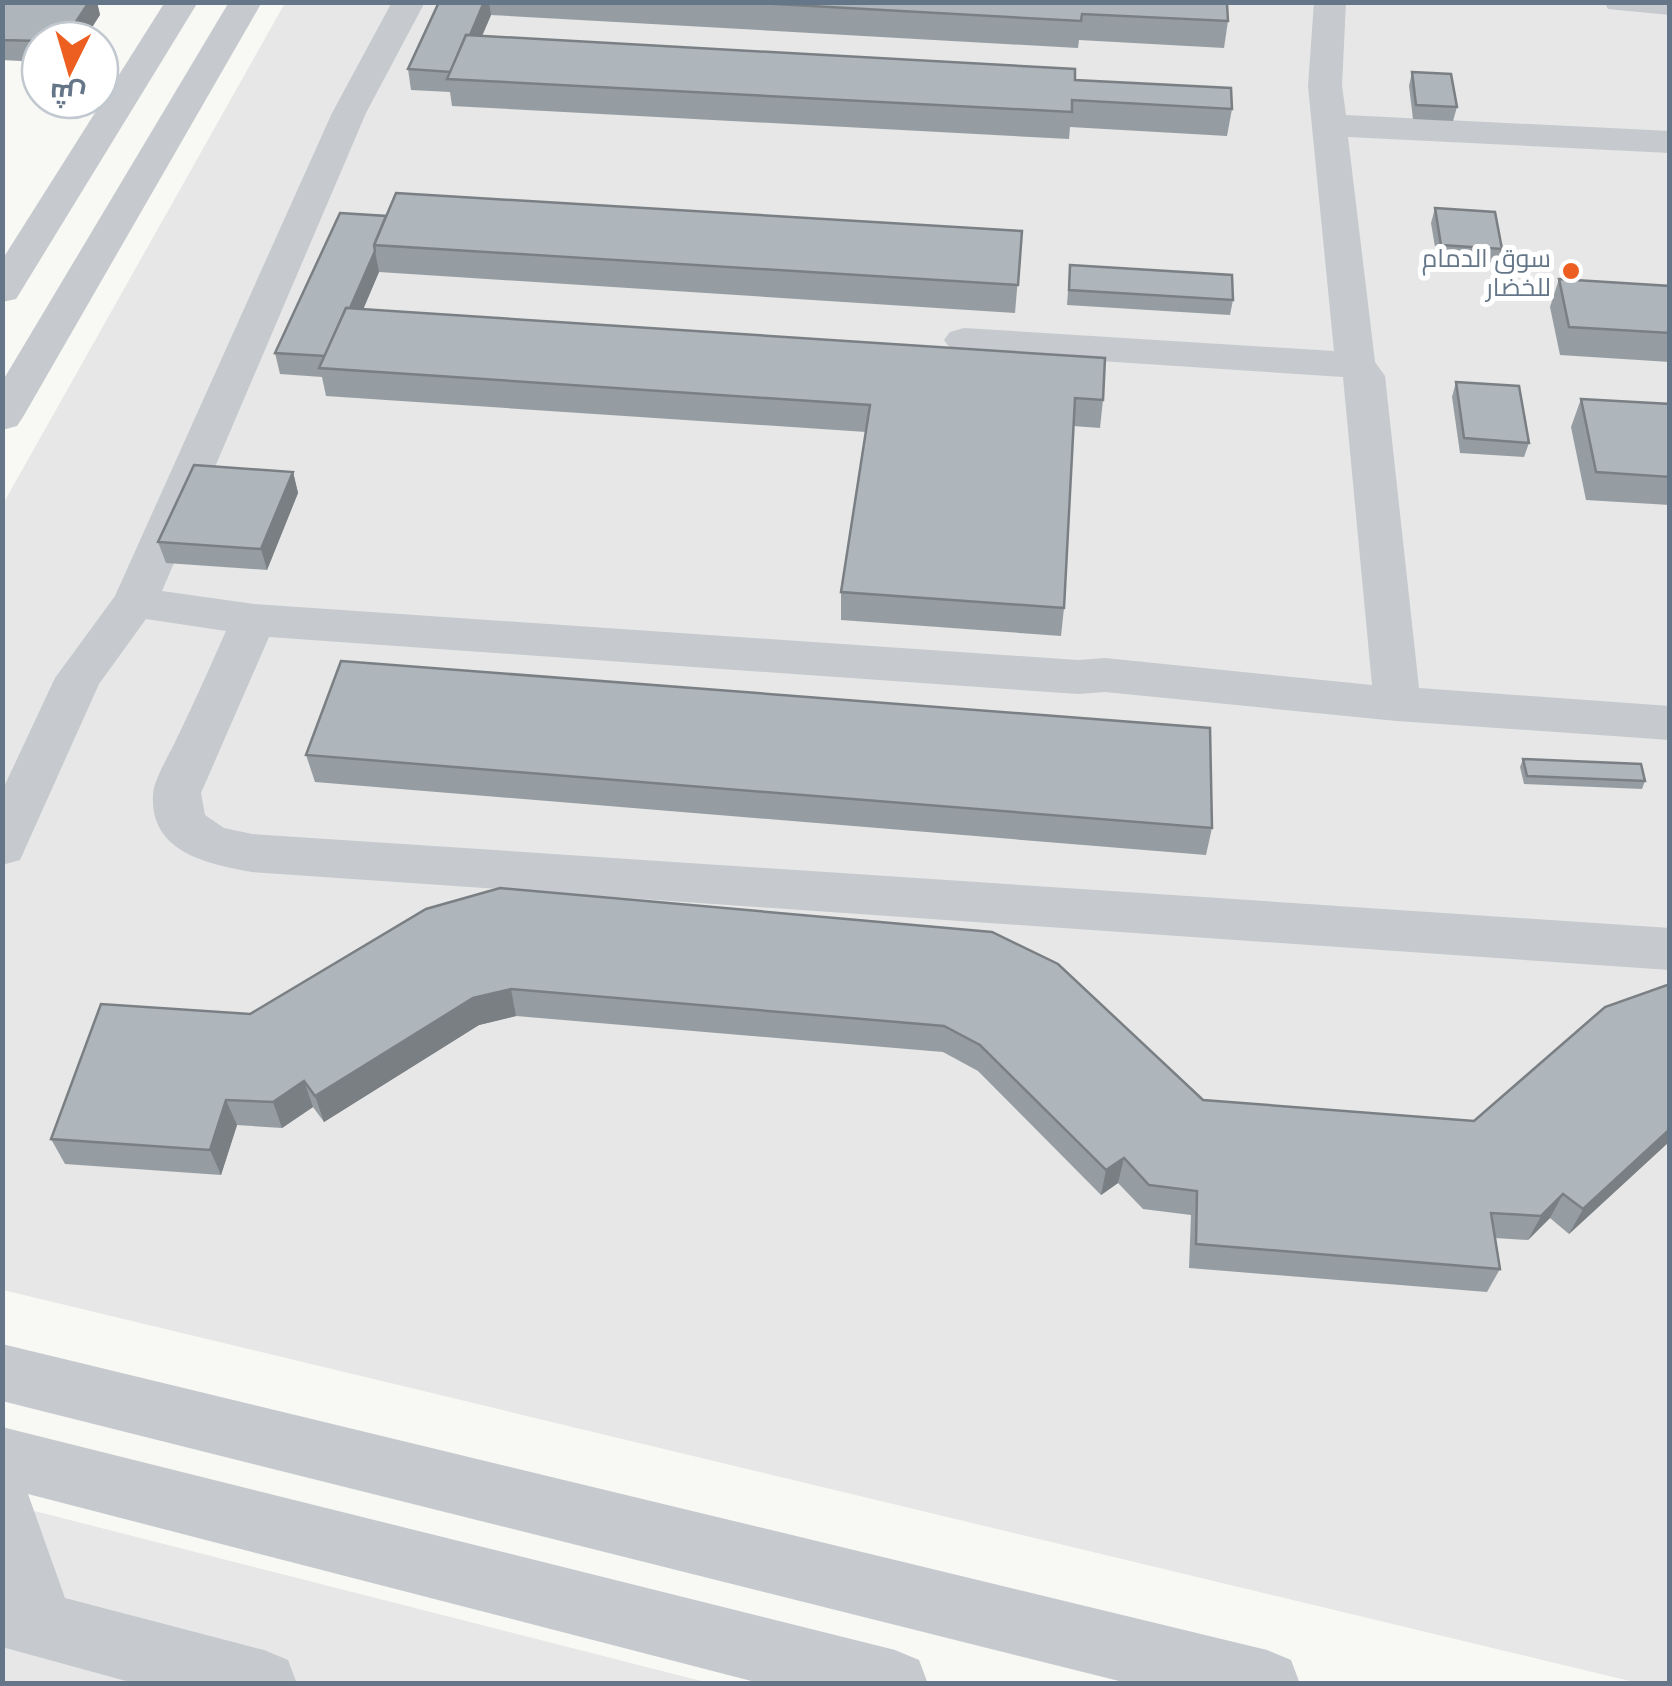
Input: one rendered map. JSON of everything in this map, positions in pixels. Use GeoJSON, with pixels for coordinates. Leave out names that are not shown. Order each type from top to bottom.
{"type":"FeatureCollection","features":[{"type":"Feature","properties":{"kind":"street"},"geometry":{"type":"LineString","coordinates":[[2,291],[182,2]]}},
{"type":"Feature","properties":{"kind":"street"},"geometry":{"type":"LineString","coordinates":[[2,417],[14,376],[246,2]]}},
{"type":"Feature","properties":{"kind":"street"},"geometry":{"type":"LineString","coordinates":[[2,846],[78,678],[135,602],[350,113],[408,2]]}},
{"type":"Feature","properties":{"kind":"street"},"geometry":{"type":"LineString","coordinates":[[1330,2],[1325,86],[1354,365],[1365,376],[1397,704]]}},
{"type":"Feature","properties":{"kind":"street"},"geometry":{"type":"LineString","coordinates":[[1620,2],[1670,4]]}},
{"type":"Feature","properties":{"kind":"street"},"geometry":{"type":"LineString","coordinates":[[1329,125],[1670,142]]}},
{"type":"Feature","properties":{"kind":"street"},"geometry":{"type":"LineString","coordinates":[[964,340],[1354,365]]}},
{"type":"Feature","properties":{"kind":"street"},"geometry":{"type":"LineString","coordinates":[[135,602],[254,620],[1078,678],[1105,675],[1397,704],[1670,724]]}},
{"type":"Feature","properties":{"kind":"street"},"geometry":{"type":"LineString","coordinates":[[254,620],[177,793],[182,824],[210,845],[252,853],[1670,950]]}},
{"type":"Feature","properties":{"kind":"street"},"geometry":{"type":"LineString","coordinates":[[2,1372],[1267,1684]]}},
{"type":"Feature","properties":{"kind":"street"},"geometry":{"type":"LineString","coordinates":[[2,1457],[894,1684]]}},
{"type":"Feature","properties":{"kind":"street"},"geometry":{"type":"LineString","coordinates":[[2,1508],[22,1619],[264,1684]]}},
{"type":"Feature","properties":{"kind":"shaded area"},"geometry":{"type":"Polygon","coordinates":[[[285,3],[1669,3],[1669,1683],[1638,1683],[3,1290],[3,504],[285,3]]]}},
{"type":"Feature","properties":{"kind":"shaded area"},"geometry":{"type":"Polygon","coordinates":[[[3,1503],[709,1683],[3,1683],[3,1503]]]}},
{"type":"Feature","properties":{"kind":"building"},"geometry":{"type":"Polygon","coordinates":[[[2,2],[89,2],[77,20],[20,20],[20,40],[2,40],[2,2]]]}},
{"type":"Feature","properties":{"kind":"building"},"geometry":{"type":"Polygon","coordinates":[[[439,2],[484,2],[451,72],[408,69],[439,2]]]}},
{"type":"Feature","properties":{"kind":"building"},"geometry":{"type":"Polygon","coordinates":[[[740,2],[1205,2],[1227,4],[1228,21],[1082,14],[1081,21],[740,2]]]}},
{"type":"Feature","properties":{"kind":"building"},"geometry":{"type":"Polygon","coordinates":[[[466,35],[1075,69],[1075,80],[1231,88],[1232,109],[1072,100],[1072,112],[447,79],[466,35]]]}},
{"type":"Feature","properties":{"kind":"building"},"geometry":{"type":"Polygon","coordinates":[[[1412,72],[1451,74],[1457,107],[1416,105],[1412,72]]]}},
{"type":"Feature","properties":{"kind":"building"},"geometry":{"type":"Polygon","coordinates":[[[396,193],[1022,231],[1018,285],[374,245],[396,193]]]}},
{"type":"Feature","properties":{"kind":"building"},"geometry":{"type":"Polygon","coordinates":[[[1435,208],[1495,212],[1502,249],[1441,245],[1435,208]]]}},
{"type":"Feature","properties":{"kind":"building"},"geometry":{"type":"Polygon","coordinates":[[[340,213],[386,216],[350,308],[346,308],[325,356],[275,353],[340,213]]]}},
{"type":"Feature","properties":{"kind":"building"},"geometry":{"type":"Polygon","coordinates":[[[1070,265],[1232,275],[1233,300],[1069,290],[1070,265]]]}},
{"type":"Feature","properties":{"kind":"building"},"geometry":{"type":"Polygon","coordinates":[[[1559,279],[1670,286],[1670,333],[1569,327],[1559,279]]]}},
{"type":"Feature","properties":{"kind":"building"},"geometry":{"type":"Polygon","coordinates":[[[346,308],[1105,358],[1103,400],[1075,398],[1064,608],[841,592],[870,405],[319,368],[346,308]]]}},
{"type":"Feature","properties":{"kind":"building"},"geometry":{"type":"Polygon","coordinates":[[[1456,382],[1519,386],[1529,443],[1464,438],[1456,382]]]}},
{"type":"Feature","properties":{"kind":"building"},"geometry":{"type":"Polygon","coordinates":[[[1581,399],[1670,404],[1670,477],[1596,472],[1581,399]]]}},
{"type":"Feature","properties":{"kind":"building"},"geometry":{"type":"Polygon","coordinates":[[[194,465],[293,472],[261,549],[158,542],[194,465]]]}},
{"type":"Feature","properties":{"kind":"building"},"geometry":{"type":"Polygon","coordinates":[[[341,661],[1210,728],[1212,828],[306,755],[341,661]]]}},
{"type":"Feature","properties":{"kind":"building"},"geometry":{"type":"Polygon","coordinates":[[[1523,759],[1641,764],[1645,781],[1527,776],[1523,759]]]}},
{"type":"Feature","properties":{"kind":"building"},"geometry":{"type":"Polygon","coordinates":[[[500,888],[992,932],[1058,964],[1203,1100],[1474,1121],[1605,1007],[1670,984],[1670,1129],[1583,1209],[1563,1194],[1541,1216],[1491,1213],[1500,1269],[1196,1244],[1197,1191],[1149,1185],[1124,1158],[1106,1170],[980,1045],[944,1026],[511,989],[473,998],[315,1096],[304,1081],[273,1102],[226,1100],[210,1150],[51,1139],[101,1004],[250,1014],[426,909],[500,888]]]}},
{"type":"Feature","properties":{"kind":"place","name":"سوق الدمام للخضار"},"geometry":{"type":"Point","coordinates":[1571,271]}}]}
